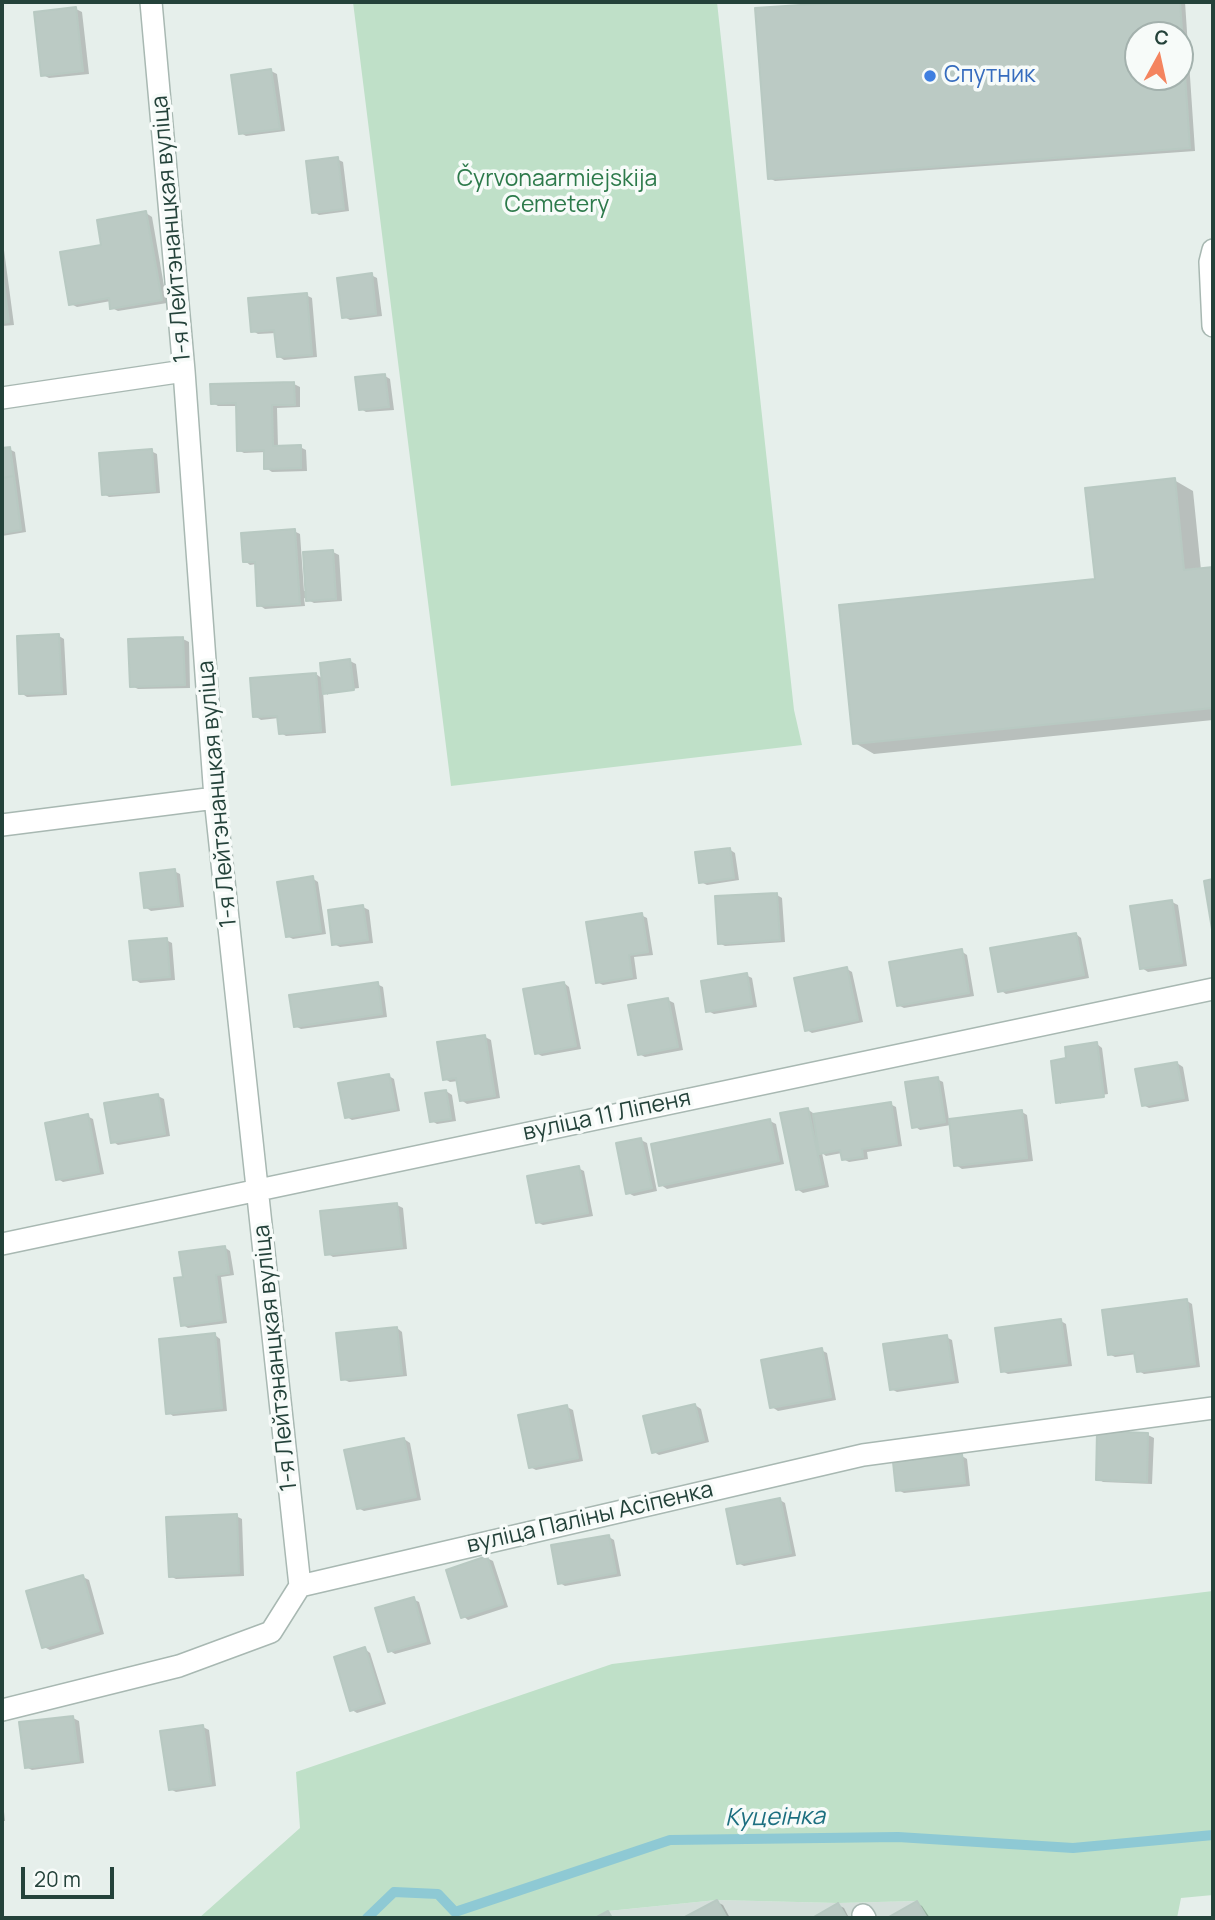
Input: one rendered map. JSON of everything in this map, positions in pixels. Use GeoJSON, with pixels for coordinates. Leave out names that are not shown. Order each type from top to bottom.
{"type":"FeatureCollection","features":[{"type":"Feature","properties":{"kind":"street","name":"1-я Лейтэнанцкая вуліца"},"geometry":{"type":"LineString","coordinates":[[151,2],[184,370],[215,798],[300,1586]]}},
{"type":"Feature","properties":{"kind":"street"},"geometry":{"type":"LineString","coordinates":[[1213,250],[1210,262],[1213,326]]}},
{"type":"Feature","properties":{"kind":"street"},"geometry":{"type":"LineString","coordinates":[[2,398],[184,370]]}},
{"type":"Feature","properties":{"kind":"street"},"geometry":{"type":"LineString","coordinates":[[2,825],[215,798]]}},
{"type":"Feature","properties":{"kind":"street","name":"вуліца 11 Ліпеня"},"geometry":{"type":"LineString","coordinates":[[2,1244],[1213,989]]}},
{"type":"Feature","properties":{"kind":"street","name":"вуліца Паліны Асіпенка"},"geometry":{"type":"LineString","coordinates":[[300,1586],[863,1455],[1213,1408]]}},
{"type":"Feature","properties":{"kind":"street"},"geometry":{"type":"LineString","coordinates":[[2,1710],[178,1666],[271,1632],[300,1586]]}},
{"type":"Feature","properties":{"kind":"shaded area"},"geometry":{"type":"Polygon","coordinates":[[[717,1900],[838,1903],[917,1901],[927,1918],[595,1918],[608,1911],[717,1900]]]}},
{"type":"Feature","properties":{"kind":"green space","name":"Čyrvonaarmiejskija Cemetery"},"geometry":{"type":"Polygon","coordinates":[[[353,2],[717,2],[794,710],[802,745],[451,786],[353,2]]]}},
{"type":"Feature","properties":{"kind":"green space"},"geometry":{"type":"Polygon","coordinates":[[[1213,1591],[1213,1895],[1181,1898],[1177,1918],[927,1918],[917,1901],[838,1903],[717,1900],[608,1911],[595,1918],[199,1918],[300,1828],[296,1772],[612,1664],[1213,1591]]]}},
{"type":"Feature","properties":{"kind":"building"},"geometry":{"type":"Polygon","coordinates":[[[846,2],[1180,2],[1181,21],[1124,21],[1124,91],[1186,91],[1190,148],[768,179],[755,8],[846,2]]]}},
{"type":"Feature","properties":{"kind":"building"},"geometry":{"type":"Polygon","coordinates":[[[76,7],[83,71],[41,76],[34,12],[76,7]]]}},
{"type":"Feature","properties":{"kind":"building"},"geometry":{"type":"Polygon","coordinates":[[[271,69],[280,129],[239,134],[231,75],[271,69]]]}},
{"type":"Feature","properties":{"kind":"building"},"geometry":{"type":"Polygon","coordinates":[[[338,157],[344,209],[312,213],[306,161],[338,157]]]}},
{"type":"Feature","properties":{"kind":"building"},"geometry":{"type":"Polygon","coordinates":[[[146,211],[162,300],[110,309],[109,298],[69,305],[60,252],[101,245],[97,220],[146,211]]]}},
{"type":"Feature","properties":{"kind":"building"},"geometry":{"type":"Polygon","coordinates":[[[2,270],[9,322],[2,323],[2,270]]]}},
{"type":"Feature","properties":{"kind":"building"},"geometry":{"type":"Polygon","coordinates":[[[372,273],[376,314],[342,318],[337,278],[372,273]]]}},
{"type":"Feature","properties":{"kind":"building"},"geometry":{"type":"Polygon","coordinates":[[[307,293],[312,355],[277,357],[274,330],[251,332],[248,298],[307,293]]]}},
{"type":"Feature","properties":{"kind":"building"},"geometry":{"type":"Polygon","coordinates":[[[385,374],[389,407],[359,410],[355,377],[385,374]]]}},
{"type":"Feature","properties":{"kind":"building"},"geometry":{"type":"Polygon","coordinates":[[[294,382],[295,405],[272,405],[273,446],[301,445],[301,468],[264,469],[264,450],[237,451],[236,403],[211,404],[210,384],[294,382]]]}},
{"type":"Feature","properties":{"kind":"building"},"geometry":{"type":"Polygon","coordinates":[[[10,447],[14,476],[2,478],[2,448],[10,447]]]}},
{"type":"Feature","properties":{"kind":"building"},"geometry":{"type":"Polygon","coordinates":[[[152,449],[155,491],[102,495],[99,453],[152,449]]]}},
{"type":"Feature","properties":{"kind":"building"},"geometry":{"type":"Polygon","coordinates":[[[14,476],[21,530],[2,533],[2,478],[14,476]]]}},
{"type":"Feature","properties":{"kind":"building"},"geometry":{"type":"Polygon","coordinates":[[[1175,478],[1184,570],[1213,567],[1213,708],[853,744],[839,605],[1095,579],[1085,488],[1175,478]]]}},
{"type":"Feature","properties":{"kind":"building"},"geometry":{"type":"Polygon","coordinates":[[[295,529],[300,604],[257,606],[255,562],[243,562],[241,533],[295,529]]]}},
{"type":"Feature","properties":{"kind":"building"},"geometry":{"type":"Polygon","coordinates":[[[333,550],[336,599],[306,601],[303,552],[333,550]]]}},
{"type":"Feature","properties":{"kind":"building"},"geometry":{"type":"Polygon","coordinates":[[[59,634],[62,693],[19,694],[17,636],[59,634]]]}},
{"type":"Feature","properties":{"kind":"building"},"geometry":{"type":"Polygon","coordinates":[[[183,637],[185,685],[130,687],[128,639],[183,637]]]}},
{"type":"Feature","properties":{"kind":"building"},"geometry":{"type":"Polygon","coordinates":[[[350,659],[354,690],[323,694],[320,663],[350,659]]]}},
{"type":"Feature","properties":{"kind":"building"},"geometry":{"type":"Polygon","coordinates":[[[316,673],[321,731],[279,734],[277,716],[253,717],[250,678],[316,673]]]}},
{"type":"Feature","properties":{"kind":"building"},"geometry":{"type":"Polygon","coordinates":[[[730,848],[734,878],[699,883],[695,852],[730,848]]]}},
{"type":"Feature","properties":{"kind":"building"},"geometry":{"type":"Polygon","coordinates":[[[175,869],[179,905],[144,908],[140,873],[175,869]]]}},
{"type":"Feature","properties":{"kind":"building"},"geometry":{"type":"Polygon","coordinates":[[[313,876],[321,932],[286,937],[277,882],[313,876]]]}},
{"type":"Feature","properties":{"kind":"building"},"geometry":{"type":"Polygon","coordinates":[[[1213,879],[1213,935],[1204,881],[1213,879]]]}},
{"type":"Feature","properties":{"kind":"building"},"geometry":{"type":"Polygon","coordinates":[[[777,893],[780,940],[718,944],[715,896],[777,893]]]}},
{"type":"Feature","properties":{"kind":"building"},"geometry":{"type":"Polygon","coordinates":[[[1172,900],[1182,963],[1140,969],[1130,906],[1172,900]]]}},
{"type":"Feature","properties":{"kind":"building"},"geometry":{"type":"Polygon","coordinates":[[[363,905],[368,940],[332,945],[328,910],[363,905]]]}},
{"type":"Feature","properties":{"kind":"building"},"geometry":{"type":"Polygon","coordinates":[[[642,913],[648,952],[629,955],[632,977],[596,983],[586,922],[642,913]]]}},
{"type":"Feature","properties":{"kind":"building"},"geometry":{"type":"Polygon","coordinates":[[[1076,933],[1084,975],[998,992],[990,948],[1076,933]]]}},
{"type":"Feature","properties":{"kind":"building"},"geometry":{"type":"Polygon","coordinates":[[[167,938],[170,977],[133,980],[129,941],[167,938]]]}},
{"type":"Feature","properties":{"kind":"building"},"geometry":{"type":"Polygon","coordinates":[[[962,949],[969,993],[897,1006],[889,962],[962,949]]]}},
{"type":"Feature","properties":{"kind":"building"},"geometry":{"type":"Polygon","coordinates":[[[847,967],[858,1020],[805,1031],[794,978],[847,967]]]}},
{"type":"Feature","properties":{"kind":"building"},"geometry":{"type":"Polygon","coordinates":[[[747,973],[752,1004],[706,1012],[701,981],[747,973]]]}},
{"type":"Feature","properties":{"kind":"building"},"geometry":{"type":"Polygon","coordinates":[[[378,982],[382,1014],[294,1027],[289,995],[378,982]]]}},
{"type":"Feature","properties":{"kind":"building"},"geometry":{"type":"Polygon","coordinates":[[[564,982],[576,1046],[535,1054],[523,989],[564,982]]]}},
{"type":"Feature","properties":{"kind":"building"},"geometry":{"type":"Polygon","coordinates":[[[668,998],[678,1047],[638,1055],[628,1005],[668,998]]]}},
{"type":"Feature","properties":{"kind":"building"},"geometry":{"type":"Polygon","coordinates":[[[485,1035],[495,1096],[460,1101],[456,1078],[443,1080],[437,1042],[485,1035]]]}},
{"type":"Feature","properties":{"kind":"building"},"geometry":{"type":"Polygon","coordinates":[[[1097,1042],[1104,1097],[1056,1103],[1051,1061],[1066,1058],[1065,1047],[1097,1042]]]}},
{"type":"Feature","properties":{"kind":"building"},"geometry":{"type":"Polygon","coordinates":[[[1177,1062],[1184,1098],[1142,1106],[1135,1069],[1177,1062]]]}},
{"type":"Feature","properties":{"kind":"building"},"geometry":{"type":"Polygon","coordinates":[[[389,1074],[396,1109],[345,1118],[338,1083],[389,1074]]]}},
{"type":"Feature","properties":{"kind":"building"},"geometry":{"type":"Polygon","coordinates":[[[938,1077],[945,1122],[912,1128],[905,1082],[938,1077]]]}},
{"type":"Feature","properties":{"kind":"building"},"geometry":{"type":"Polygon","coordinates":[[[446,1090],[451,1119],[430,1122],[425,1093],[446,1090]]]}},
{"type":"Feature","properties":{"kind":"building"},"geometry":{"type":"Polygon","coordinates":[[[158,1094],[165,1134],[111,1143],[104,1103],[158,1094]]]}},
{"type":"Feature","properties":{"kind":"building"},"geometry":{"type":"Polygon","coordinates":[[[891,1102],[897,1144],[862,1149],[863,1157],[842,1160],[840,1150],[819,1154],[813,1114],[891,1102]]]}},
{"type":"Feature","properties":{"kind":"building"},"geometry":{"type":"Polygon","coordinates":[[[808,1108],[824,1184],[796,1190],[780,1113],[808,1108]]]}},
{"type":"Feature","properties":{"kind":"building"},"geometry":{"type":"Polygon","coordinates":[[[1022,1110],[1027,1158],[954,1166],[949,1119],[1022,1110]]]}},
{"type":"Feature","properties":{"kind":"building"},"geometry":{"type":"Polygon","coordinates":[[[88,1114],[99,1172],[56,1180],[45,1123],[88,1114]]]}},
{"type":"Feature","properties":{"kind":"building"},"geometry":{"type":"Polygon","coordinates":[[[770,1119],[779,1161],[659,1186],[651,1144],[770,1119]]]}},
{"type":"Feature","properties":{"kind":"building"},"geometry":{"type":"Polygon","coordinates":[[[641,1138],[652,1188],[626,1194],[616,1143],[641,1138]]]}},
{"type":"Feature","properties":{"kind":"building"},"geometry":{"type":"Polygon","coordinates":[[[579,1166],[588,1213],[536,1223],[527,1176],[579,1166]]]}},
{"type":"Feature","properties":{"kind":"building"},"geometry":{"type":"Polygon","coordinates":[[[397,1203],[402,1247],[325,1255],[320,1211],[397,1203]]]}},
{"type":"Feature","properties":{"kind":"building"},"geometry":{"type":"Polygon","coordinates":[[[225,1246],[229,1273],[216,1275],[222,1320],[181,1326],[174,1278],[183,1277],[179,1252],[225,1246]]]}},
{"type":"Feature","properties":{"kind":"building"},"geometry":{"type":"Polygon","coordinates":[[[1187,1299],[1195,1364],[1137,1372],[1134,1352],[1108,1355],[1102,1310],[1187,1299]]]}},
{"type":"Feature","properties":{"kind":"building"},"geometry":{"type":"Polygon","coordinates":[[[1061,1319],[1067,1363],[1001,1372],[995,1328],[1061,1319]]]}},
{"type":"Feature","properties":{"kind":"building"},"geometry":{"type":"Polygon","coordinates":[[[397,1327],[402,1374],[341,1380],[336,1333],[397,1327]]]}},
{"type":"Feature","properties":{"kind":"building"},"geometry":{"type":"Polygon","coordinates":[[[215,1333],[222,1408],[166,1414],[159,1339],[215,1333]]]}},
{"type":"Feature","properties":{"kind":"building"},"geometry":{"type":"Polygon","coordinates":[[[947,1335],[954,1380],[890,1390],[883,1344],[947,1335]]]}},
{"type":"Feature","properties":{"kind":"building"},"geometry":{"type":"Polygon","coordinates":[[[822,1348],[831,1397],[770,1408],[761,1360],[822,1348]]]}},
{"type":"Feature","properties":{"kind":"building"},"geometry":{"type":"Polygon","coordinates":[[[695,1404],[704,1440],[652,1453],[643,1416],[695,1404]]]}},
{"type":"Feature","properties":{"kind":"building"},"geometry":{"type":"Polygon","coordinates":[[[567,1405],[578,1458],[529,1468],[518,1415],[567,1405]]]}},
{"type":"Feature","properties":{"kind":"building"},"geometry":{"type":"Polygon","coordinates":[[[1097,1431],[1148,1433],[1147,1482],[1096,1480],[1097,1431]]]}},
{"type":"Feature","properties":{"kind":"building"},"geometry":{"type":"Polygon","coordinates":[[[404,1438],[416,1497],[357,1509],[344,1450],[404,1438]]]}},
{"type":"Feature","properties":{"kind":"building"},"geometry":{"type":"Polygon","coordinates":[[[962,1454],[965,1483],[896,1491],[893,1462],[962,1454]]]}},
{"type":"Feature","properties":{"kind":"building"},"geometry":{"type":"Polygon","coordinates":[[[780,1498],[791,1553],[737,1564],[726,1509],[780,1498]]]}},
{"type":"Feature","properties":{"kind":"building"},"geometry":{"type":"Polygon","coordinates":[[[237,1514],[239,1573],[169,1577],[166,1517],[237,1514]]]}},
{"type":"Feature","properties":{"kind":"building"},"geometry":{"type":"Polygon","coordinates":[[[609,1535],[616,1573],[558,1584],[551,1545],[609,1535]]]}},
{"type":"Feature","properties":{"kind":"building"},"geometry":{"type":"Polygon","coordinates":[[[487,1556],[503,1604],[461,1618],[446,1570],[487,1556]]]}},
{"type":"Feature","properties":{"kind":"building"},"geometry":{"type":"Polygon","coordinates":[[[83,1575],[99,1631],[42,1648],[26,1591],[83,1575]]]}},
{"type":"Feature","properties":{"kind":"building"},"geometry":{"type":"Polygon","coordinates":[[[414,1597],[426,1641],[388,1652],[375,1608],[414,1597]]]}},
{"type":"Feature","properties":{"kind":"building"},"geometry":{"type":"Polygon","coordinates":[[[365,1647],[382,1701],[350,1711],[334,1657],[365,1647]]]}},
{"type":"Feature","properties":{"kind":"building"},"geometry":{"type":"Polygon","coordinates":[[[73,1716],[79,1761],[25,1768],[19,1722],[73,1716]]]}},
{"type":"Feature","properties":{"kind":"building"},"geometry":{"type":"Polygon","coordinates":[[[203,1725],[211,1784],[169,1790],[160,1731],[203,1725]]]}},
{"type":"Feature","properties":{"kind":"building"},"geometry":{"type":"Polygon","coordinates":[[[717,1900],[727,1918],[683,1918],[717,1900]]]}},
{"type":"Feature","properties":{"kind":"building"},"geometry":{"type":"Polygon","coordinates":[[[917,1901],[927,1918],[887,1918],[917,1901]]]}},
{"type":"Feature","properties":{"kind":"building"},"geometry":{"type":"Polygon","coordinates":[[[838,1903],[847,1918],[812,1918],[838,1903]]]}},
{"type":"Feature","properties":{"kind":"building"},"geometry":{"type":"Polygon","coordinates":[[[608,1911],[612,1918],[595,1918],[608,1911]]]}},
{"type":"Feature","properties":{"kind":"waterway","name":"Куцеінка"},"geometry":{"type":"LineString","coordinates":[[367,1918],[394,1892],[438,1894],[455,1912],[670,1840],[898,1837],[1073,1848],[1213,1835]]}},
{"type":"Feature","properties":{"kind":"place","name":"Спутник"},"geometry":{"type":"Point","coordinates":[930,76]}}]}
